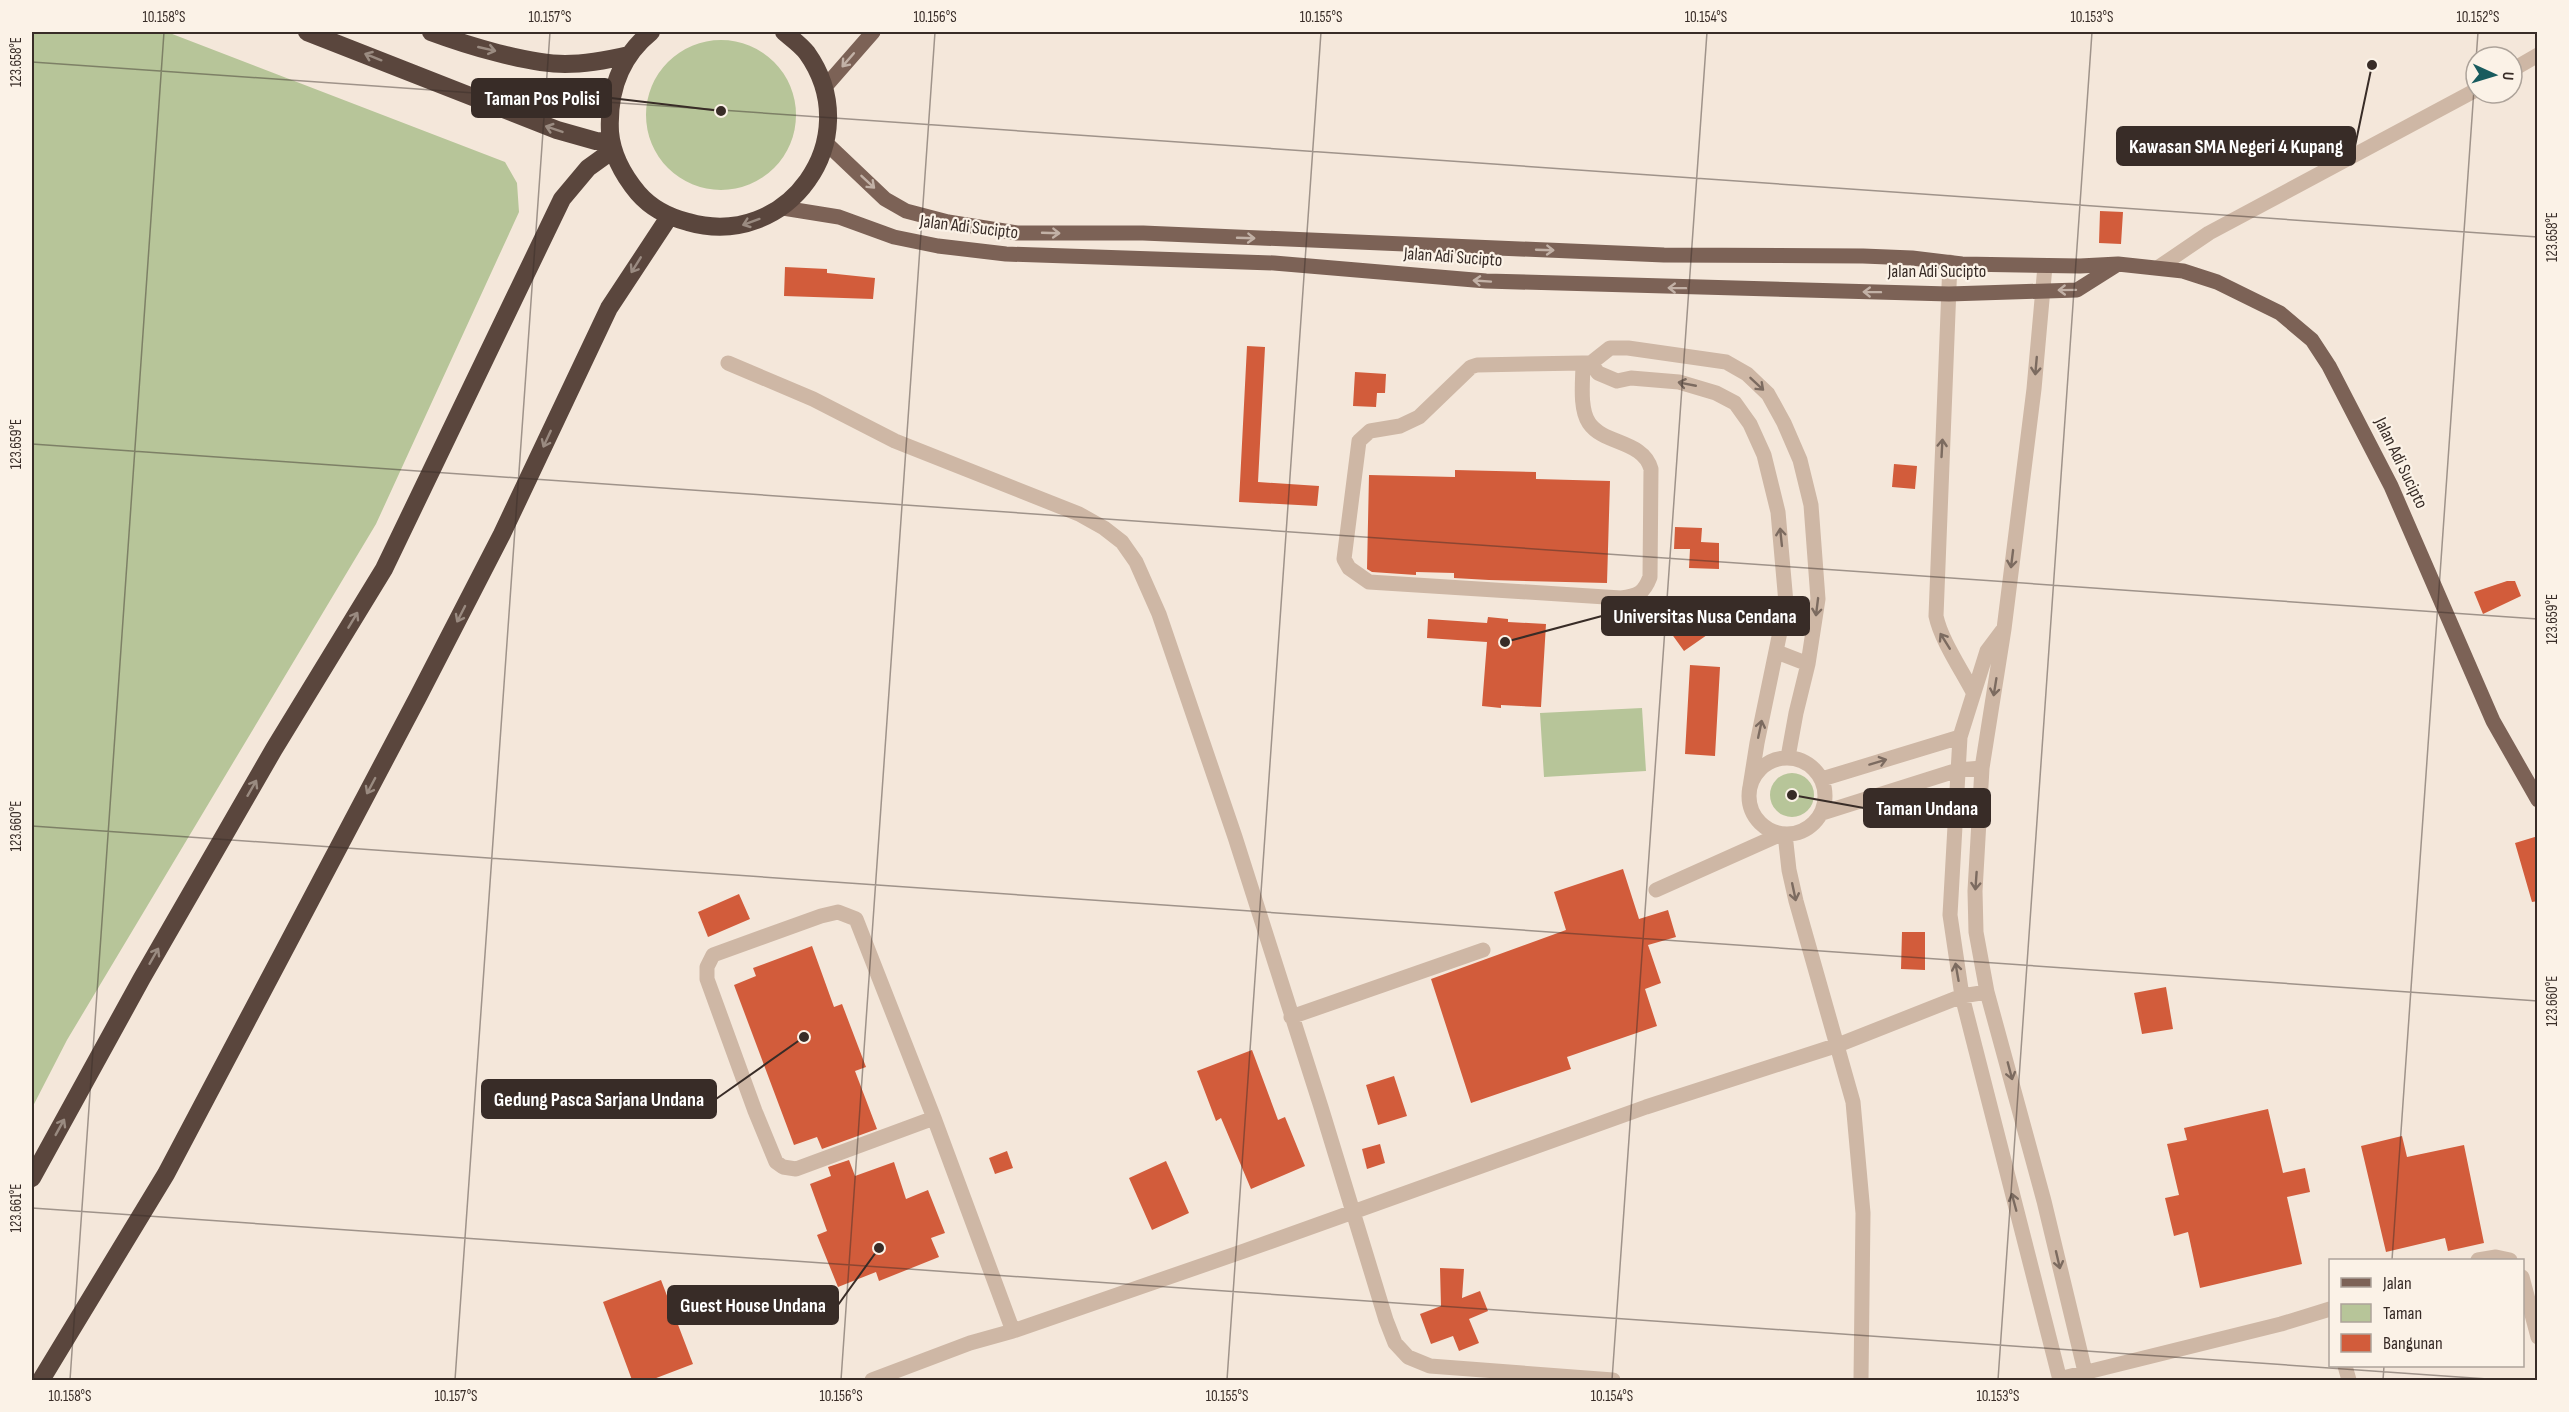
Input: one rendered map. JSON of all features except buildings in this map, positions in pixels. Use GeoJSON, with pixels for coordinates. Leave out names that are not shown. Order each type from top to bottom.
{"type":"FeatureCollection","features":[{"type":"Feature","properties":{"kind":"highway"},"geometry":{"type":"LineString","coordinates":[[307,32],[557,130],[612,146]]}},
{"type":"Feature","properties":{"kind":"highway"},"geometry":{"type":"LineString","coordinates":[[431,32],[456,41],[546,63],[601,61],[629,55]]}},
{"type":"Feature","properties":{"kind":"highway"},"geometry":{"type":"LineString","coordinates":[[651,32],[629,55],[615,82],[609,112],[612,146],[625,177],[644,200],[669,217],[707,228],[747,225],[783,208],[802,190],[817,167],[825,142],[828,115],[824,88],[807,53],[784,32]]}},
{"type":"Feature","properties":{"kind":"highway"},"geometry":{"type":"LineString","coordinates":[[32,1178],[147,968],[274,749],[384,569],[562,199],[588,168],[612,146]]}},
{"type":"Feature","properties":{"kind":"highway"},"geometry":{"type":"LineString","coordinates":[[41,1380],[166,1174],[429,677],[502,534],[609,308],[669,217]]}},
{"type":"Feature","properties":{"kind":"main road"},"geometry":{"type":"LineString","coordinates":[[824,88],[873,32]]}},
{"type":"Feature","properties":{"kind":"main road","name":"Jalan Adi Sucipto"},"geometry":{"type":"LineString","coordinates":[[825,142],[885,198],[906,211],[948,222],[1017,232],[1143,233],[1664,255],[1873,256],[2045,266],[2118,264],[2183,271],[2217,282],[2280,313],[2312,340],[2329,366],[2391,486],[2493,721],[2538,800]]}},
{"type":"Feature","properties":{"kind":"main road","name":"Jalan Adi Sucipto"},"geometry":{"type":"LineString","coordinates":[[783,208],[840,218],[894,237],[938,246],[1006,254],[1274,263],[1485,281],[1949,294],[2077,290],[2118,264]]}},
{"type":"Feature","properties":{"kind":"street"},"geometry":{"type":"LineString","coordinates":[[2524,63],[2538,54]]}},
{"type":"Feature","properties":{"kind":"street"},"geometry":{"type":"LineString","coordinates":[[2159,267],[2219,227],[2464,96]]}},
{"type":"Feature","properties":{"kind":"street"},"geometry":{"type":"LineString","coordinates":[[1950,262],[1936,616],[1938,630],[1973,692]]}},
{"type":"Feature","properties":{"kind":"street"},"geometry":{"type":"LineString","coordinates":[[2045,266],[2034,389],[2004,629],[1982,768],[1975,891],[1976,932],[1987,992],[2044,1201],[2085,1376]]}},
{"type":"Feature","properties":{"kind":"street"},"geometry":{"type":"LineString","coordinates":[[1587,363],[1584,411],[1589,422],[1596,430],[1630,446],[1649,461],[1651,469],[1650,577],[1645,590],[1637,596],[1622,598],[1369,582],[1349,568],[1344,559],[1359,441],[1364,435],[1410,422],[1472,367],[1477,365],[1587,363],[1610,348],[1628,348],[1726,362],[1747,374],[1768,394],[1800,460],[1811,505],[1818,599],[1808,664],[1788,757]]}},
{"type":"Feature","properties":{"kind":"street"},"geometry":{"type":"LineString","coordinates":[[728,363],[813,399],[895,441],[1079,514],[1104,528],[1122,542],[1136,562],[1159,614],[1235,837],[1395,1343],[1408,1357],[1430,1366],[1612,1380]]}},
{"type":"Feature","properties":{"kind":"street"},"geometry":{"type":"LineString","coordinates":[[1587,363],[1598,373],[1617,381],[1631,378],[1679,382],[1710,390],[1735,404],[1750,424],[1764,455],[1778,512],[1786,603],[1757,744],[1749,802],[1755,817],[1767,828],[1783,834]]}},
{"type":"Feature","properties":{"kind":"street"},"geometry":{"type":"LineString","coordinates":[[2004,629],[1987,651],[1960,737],[1950,915],[1962,996],[2059,1380],[2085,1376],[2329,1313]]}},
{"type":"Feature","properties":{"kind":"street"},"geometry":{"type":"LineString","coordinates":[[1777,652],[1808,664]]}},
{"type":"Feature","properties":{"kind":"street"},"geometry":{"type":"LineString","coordinates":[[1822,779],[1960,737]]}},
{"type":"Feature","properties":{"kind":"street"},"geometry":{"type":"LineString","coordinates":[[1656,890],[1783,834],[1800,832],[1813,825],[1822,813],[1826,796],[1822,779],[1814,768],[1802,760],[1788,757],[1772,760],[1758,771],[1750,787]]}},
{"type":"Feature","properties":{"kind":"street"},"geometry":{"type":"LineString","coordinates":[[1822,813],[1958,770],[1982,768]]}},
{"type":"Feature","properties":{"kind":"street"},"geometry":{"type":"LineString","coordinates":[[1783,834],[1796,901],[1853,1102],[1863,1213],[1861,1380]]}},
{"type":"Feature","properties":{"kind":"street"},"geometry":{"type":"LineString","coordinates":[[934,1118],[796,1169],[783,1167],[776,1162],[707,979],[707,967],[713,956],[821,916],[838,912],[856,919],[934,1118],[1013,1331]]}},
{"type":"Feature","properties":{"kind":"street"},"geometry":{"type":"LineString","coordinates":[[1291,1017],[1483,951]]}},
{"type":"Feature","properties":{"kind":"street"},"geometry":{"type":"LineString","coordinates":[[872,1380],[970,1343],[1013,1331],[1646,1107],[1838,1045],[1962,996],[1987,992]]}},
{"type":"Feature","properties":{"kind":"street"},"geometry":{"type":"LineString","coordinates":[[2484,1259],[2496,1257],[2505,1259]]}},
{"type":"Feature","properties":{"kind":"street"},"geometry":{"type":"LineString","coordinates":[[2524,1281],[2538,1337]]}},
{"type":"Feature","properties":{"kind":"green space"},"geometry":{"type":"Polygon","coordinates":[[[32,32],[167,32],[505,162],[517,183],[519,212],[376,524],[67,1040],[32,1108],[32,32]]]}},
{"type":"Feature","properties":{"kind":"green space"},"geometry":{"type":"Polygon","coordinates":[[[721,40],[750,46],[774,62],[790,86],[796,115],[790,144],[774,168],[750,184],[721,190],[692,184],[668,168],[652,144],[646,115],[652,86],[668,62],[692,46],[721,40]]]}},
{"type":"Feature","properties":{"kind":"green space"},"geometry":{"type":"Polygon","coordinates":[[[1642,708],[1646,771],[1544,777],[1540,713],[1642,708]]]}},
{"type":"Feature","properties":{"kind":"green space"},"geometry":{"type":"Polygon","coordinates":[[[1792,773],[1807,780],[1814,795],[1807,810],[1792,817],[1777,810],[1770,795],[1777,780],[1792,773]]]}},
{"type":"Feature","properties":{"kind":"place","name":"Kawasan SMA Negeri 4 Kupang"},"geometry":{"type":"Point","coordinates":[2372,65]}},
{"type":"Feature","properties":{"kind":"place","name":"Taman Pos Polisi"},"geometry":{"type":"Point","coordinates":[721,111]}},
{"type":"Feature","properties":{"kind":"place","name":"Universitas Nusa Cendana"},"geometry":{"type":"Point","coordinates":[1505,642]}},
{"type":"Feature","properties":{"kind":"place","name":"Taman Undana"},"geometry":{"type":"Point","coordinates":[1792,795]}},
{"type":"Feature","properties":{"kind":"place","name":"Gedung Pasca Sarjana Undana"},"geometry":{"type":"Point","coordinates":[804,1037]}},
{"type":"Feature","properties":{"kind":"place","name":"Guest House Undana"},"geometry":{"type":"Point","coordinates":[879,1248]}}]}
